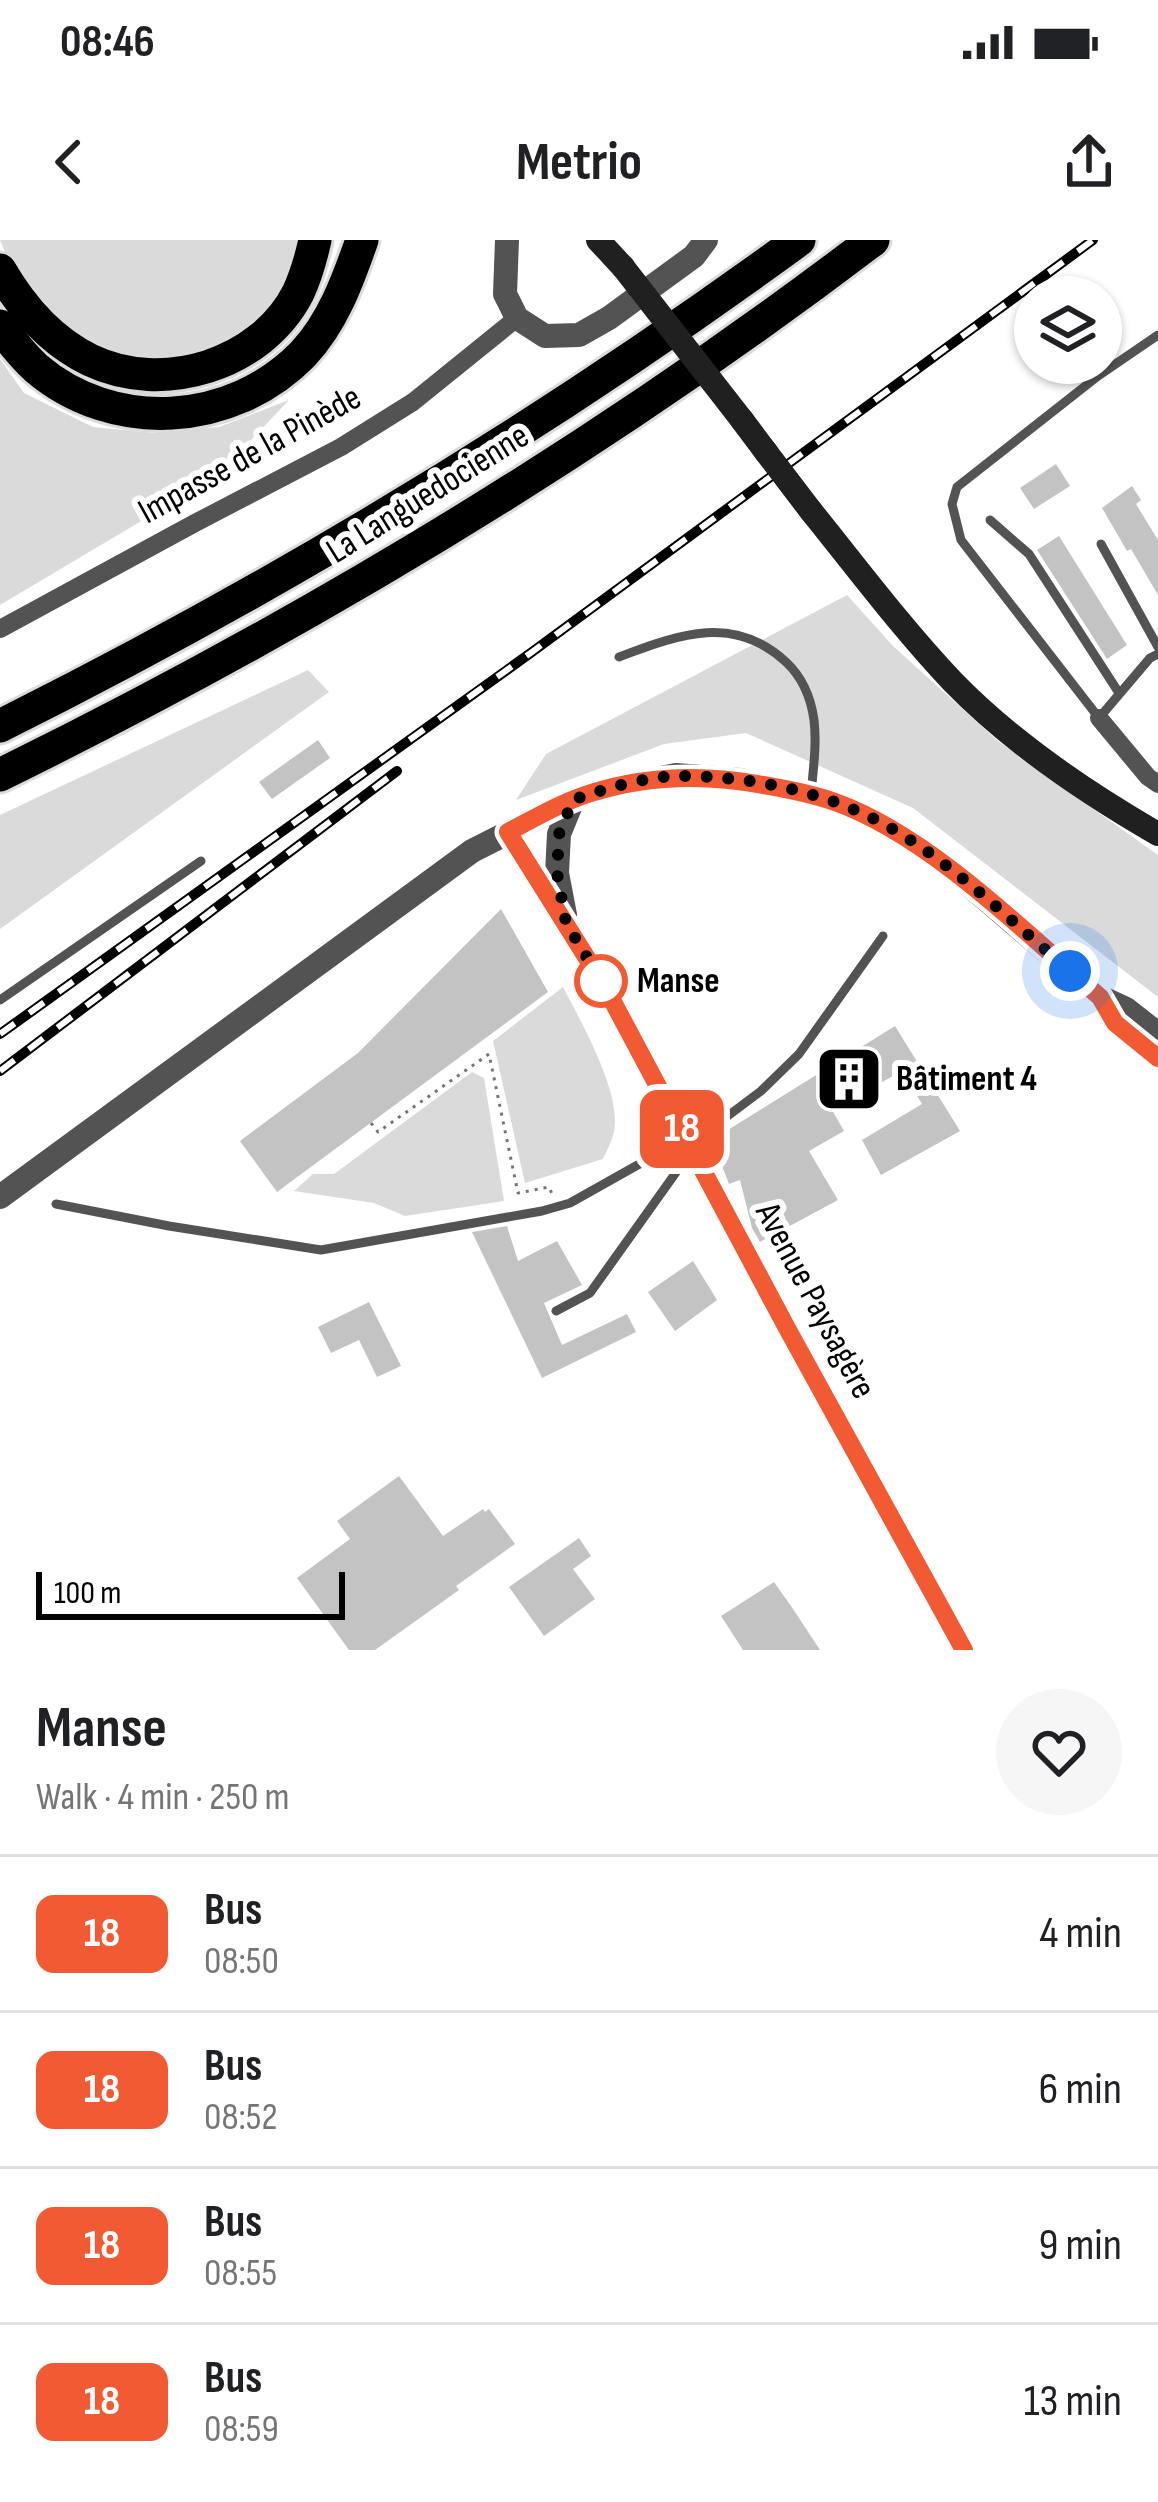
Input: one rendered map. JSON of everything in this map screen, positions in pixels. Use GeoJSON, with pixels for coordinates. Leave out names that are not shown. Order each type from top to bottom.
{"type":"FeatureCollection","features":[{"type":"Feature","properties":{"kind":"highway"},"geometry":{"type":"LineString","coordinates":[[0,270],[32,316],[74,351],[123,372],[175,374],[226,359],[281,318],[299,291],[315,240]]}},
{"type":"Feature","properties":{"kind":"highway"},"geometry":{"type":"LineString","coordinates":[[0,326],[37,369],[88,400],[157,415],[203,410],[252,392],[304,353],[334,308],[362,240]]}},
{"type":"Feature","properties":{"kind":"highway","name":"La Languedocienne"},"geometry":{"type":"LineString","coordinates":[[0,726],[258,590],[429,489],[622,365],[800,240]]}},
{"type":"Feature","properties":{"kind":"highway","name":"La Languedocienne"},"geometry":{"type":"LineString","coordinates":[[0,775],[371,576],[605,429],[873,240]]}},
{"type":"Feature","properties":{"kind":"main road"},"geometry":{"type":"LineString","coordinates":[[598,240],[905,630],[956,685],[1058,771],[1158,834]]}},
{"type":"Feature","properties":{"kind":"street"},"geometry":{"type":"LineString","coordinates":[[506,240],[505,294],[517,318],[545,336],[578,335],[609,318],[694,256],[706,240]]}},
{"type":"Feature","properties":{"kind":"street","name":"Impasse de la Pinède"},"geometry":{"type":"LineString","coordinates":[[0,629],[341,447],[412,402],[517,318]]}},
{"type":"Feature","properties":{"kind":"street"},"geometry":{"type":"LineString","coordinates":[[1099,718],[1158,784]]}},
{"type":"Feature","properties":{"kind":"street"},"geometry":{"type":"LineString","coordinates":[[0,1197],[472,850],[597,791],[676,776],[740,780],[812,795],[891,828],[948,867],[1100,997],[1126,1009],[1158,1034]]}},
{"type":"Feature","properties":{"kind":"street","name":"Avenue Paysagère"},"geometry":{"type":"LineString","coordinates":[[566,923],[557,873],[559,834],[573,800]]}},
{"type":"Feature","properties":{"kind":"street","name":"Avenue Paysagère"},"geometry":{"type":"LineString","coordinates":[[508,832],[605,987],[686,1147],[964,1650]]}},
{"type":"Feature","properties":{"kind":"street"},"geometry":{"type":"LineString","coordinates":[[1100,997],[1115,1023],[1158,1058]]}},
{"type":"Feature","properties":{"kind":"lane"},"geometry":{"type":"LineString","coordinates":[[1101,544],[1158,651],[1099,718],[961,540],[952,504],[956,487],[1158,335]]}},
{"type":"Feature","properties":{"kind":"lane"},"geometry":{"type":"LineString","coordinates":[[990,520],[1030,554],[1120,693]]}},
{"type":"Feature","properties":{"kind":"lane"},"geometry":{"type":"LineString","coordinates":[[619,656],[671,638],[735,632],[772,650],[795,671],[807,692],[814,719],[812,795]]}},
{"type":"Feature","properties":{"kind":"lane"},"geometry":{"type":"LineString","coordinates":[[0,1000],[201,861]]}},
{"type":"Feature","properties":{"kind":"lane"},"geometry":{"type":"LineString","coordinates":[[56,1204],[321,1250],[570,1203],[659,1153],[686,1147],[761,1090],[799,1054],[883,936]]}},
{"type":"Feature","properties":{"kind":"lane"},"geometry":{"type":"LineString","coordinates":[[556,1311],[590,1293],[677,1171],[686,1147]]}},
{"type":"Feature","properties":{"kind":"path"},"geometry":{"type":"LineString","coordinates":[[371,1123],[378,1132],[488,1054],[518,1193],[549,1187],[557,1206]]}},
{"type":"Feature","properties":{"kind":"shaded area"},"geometry":{"type":"Polygon","coordinates":[[[0,240],[296,240],[281,286],[240,332],[190,353],[155,356],[122,352],[61,323],[15,272],[0,240]]]}},
{"type":"Feature","properties":{"kind":"shaded area"},"geometry":{"type":"Polygon","coordinates":[[[0,359],[24,393],[93,427],[154,433],[219,427],[289,400],[217,476],[0,605],[0,359]]]}},
{"type":"Feature","properties":{"kind":"shaded area"},"geometry":{"type":"Polygon","coordinates":[[[847,595],[893,646],[998,741],[1158,855],[1158,997],[913,808],[746,733],[664,744],[516,800],[546,754],[847,595]]]}},
{"type":"Feature","properties":{"kind":"shaded area"},"geometry":{"type":"Polygon","coordinates":[[[308,670],[329,692],[0,929],[0,815],[308,670]]]}},
{"type":"Feature","properties":{"kind":"shaded area"},"geometry":{"type":"Polygon","coordinates":[[[563,987],[606,1078],[614,1132],[603,1159],[525,1183],[493,1041],[563,987]]]}},
{"type":"Feature","properties":{"kind":"shaded area"},"geometry":{"type":"Polygon","coordinates":[[[472,1072],[484,1078],[504,1201],[405,1216],[374,1203],[294,1191],[313,1174],[334,1174],[472,1072]]]}},
{"type":"Feature","properties":{"kind":"building"},"geometry":{"type":"Polygon","coordinates":[[[1056,464],[1070,486],[1034,509],[1020,488],[1056,464]]]}},
{"type":"Feature","properties":{"kind":"building"},"geometry":{"type":"Polygon","coordinates":[[[1132,486],[1141,500],[1136,504],[1158,540],[1158,595],[1102,508],[1132,486]]]}},
{"type":"Feature","properties":{"kind":"building"},"geometry":{"type":"Polygon","coordinates":[[[1059,536],[1127,645],[1107,659],[1037,550],[1059,536]]]}},
{"type":"Feature","properties":{"kind":"building"},"geometry":{"type":"Polygon","coordinates":[[[318,740],[330,758],[272,799],[259,782],[318,740]]]}},
{"type":"Feature","properties":{"kind":"building"},"geometry":{"type":"Polygon","coordinates":[[[501,909],[548,992],[277,1192],[240,1141],[358,1053],[501,909]]]}},
{"type":"Feature","properties":{"kind":"building"},"geometry":{"type":"Polygon","coordinates":[[[895,1026],[960,1131],[881,1175],[862,1140],[922,1104],[902,1071],[832,1110],[844,1131],[809,1151],[838,1200],[760,1242],[740,1180],[729,1184],[712,1140],[895,1026]]]}},
{"type":"Feature","properties":{"kind":"building"},"geometry":{"type":"Polygon","coordinates":[[[507,1226],[518,1261],[557,1241],[582,1285],[544,1303],[562,1345],[627,1314],[636,1332],[542,1378],[472,1232],[507,1226]]]}},
{"type":"Feature","properties":{"kind":"building"},"geometry":{"type":"Polygon","coordinates":[[[693,1261],[717,1300],[675,1331],[648,1292],[693,1261]]]}},
{"type":"Feature","properties":{"kind":"building"},"geometry":{"type":"Polygon","coordinates":[[[369,1302],[401,1366],[377,1377],[359,1340],[331,1353],[318,1327],[369,1302]]]}},
{"type":"Feature","properties":{"kind":"building"},"geometry":{"type":"Polygon","coordinates":[[[399,1476],[443,1536],[489,1509],[515,1544],[375,1650],[349,1650],[297,1578],[350,1539],[337,1521],[399,1476]]]}},
{"type":"Feature","properties":{"kind":"building"},"geometry":{"type":"Polygon","coordinates":[[[579,1538],[591,1556],[573,1569],[595,1599],[544,1636],[509,1587],[579,1538]]]}},
{"type":"Feature","properties":{"kind":"building"},"geometry":{"type":"Polygon","coordinates":[[[774,1582],[820,1650],[743,1650],[721,1616],[774,1582]]]}},
{"type":"Feature","properties":{"kind":"railway"},"geometry":{"type":"LineString","coordinates":[[0,1034],[532,652],[1093,240]]}},
{"type":"Feature","properties":{"kind":"railway"},"geometry":{"type":"LineString","coordinates":[[0,1071],[397,771]]}},
{"type":"Feature","properties":{"kind":"bus line","name":"18"},"geometry":{"type":"LineString","coordinates":[[964,1650],[605,987],[508,832],[597,791],[676,776],[740,780],[838,802],[891,828],[948,867],[1100,997],[1115,1023],[1158,1058]]}},
{"type":"Feature","properties":{"kind":"place","name":"Manse"},"geometry":{"type":"Point","coordinates":[601,981]}},
{"type":"Feature","properties":{"kind":"place","name":"Bâtiment 4"},"geometry":{"type":"Point","coordinates":[849,1079]}},
{"type":"Feature","properties":{"kind":"route"},"geometry":{"type":"LineString","coordinates":[[601,981],[605,987],[566,923],[557,873],[559,834],[573,800],[676,776],[794,790],[838,802],[891,828],[948,867],[1070,971]]}}]}
